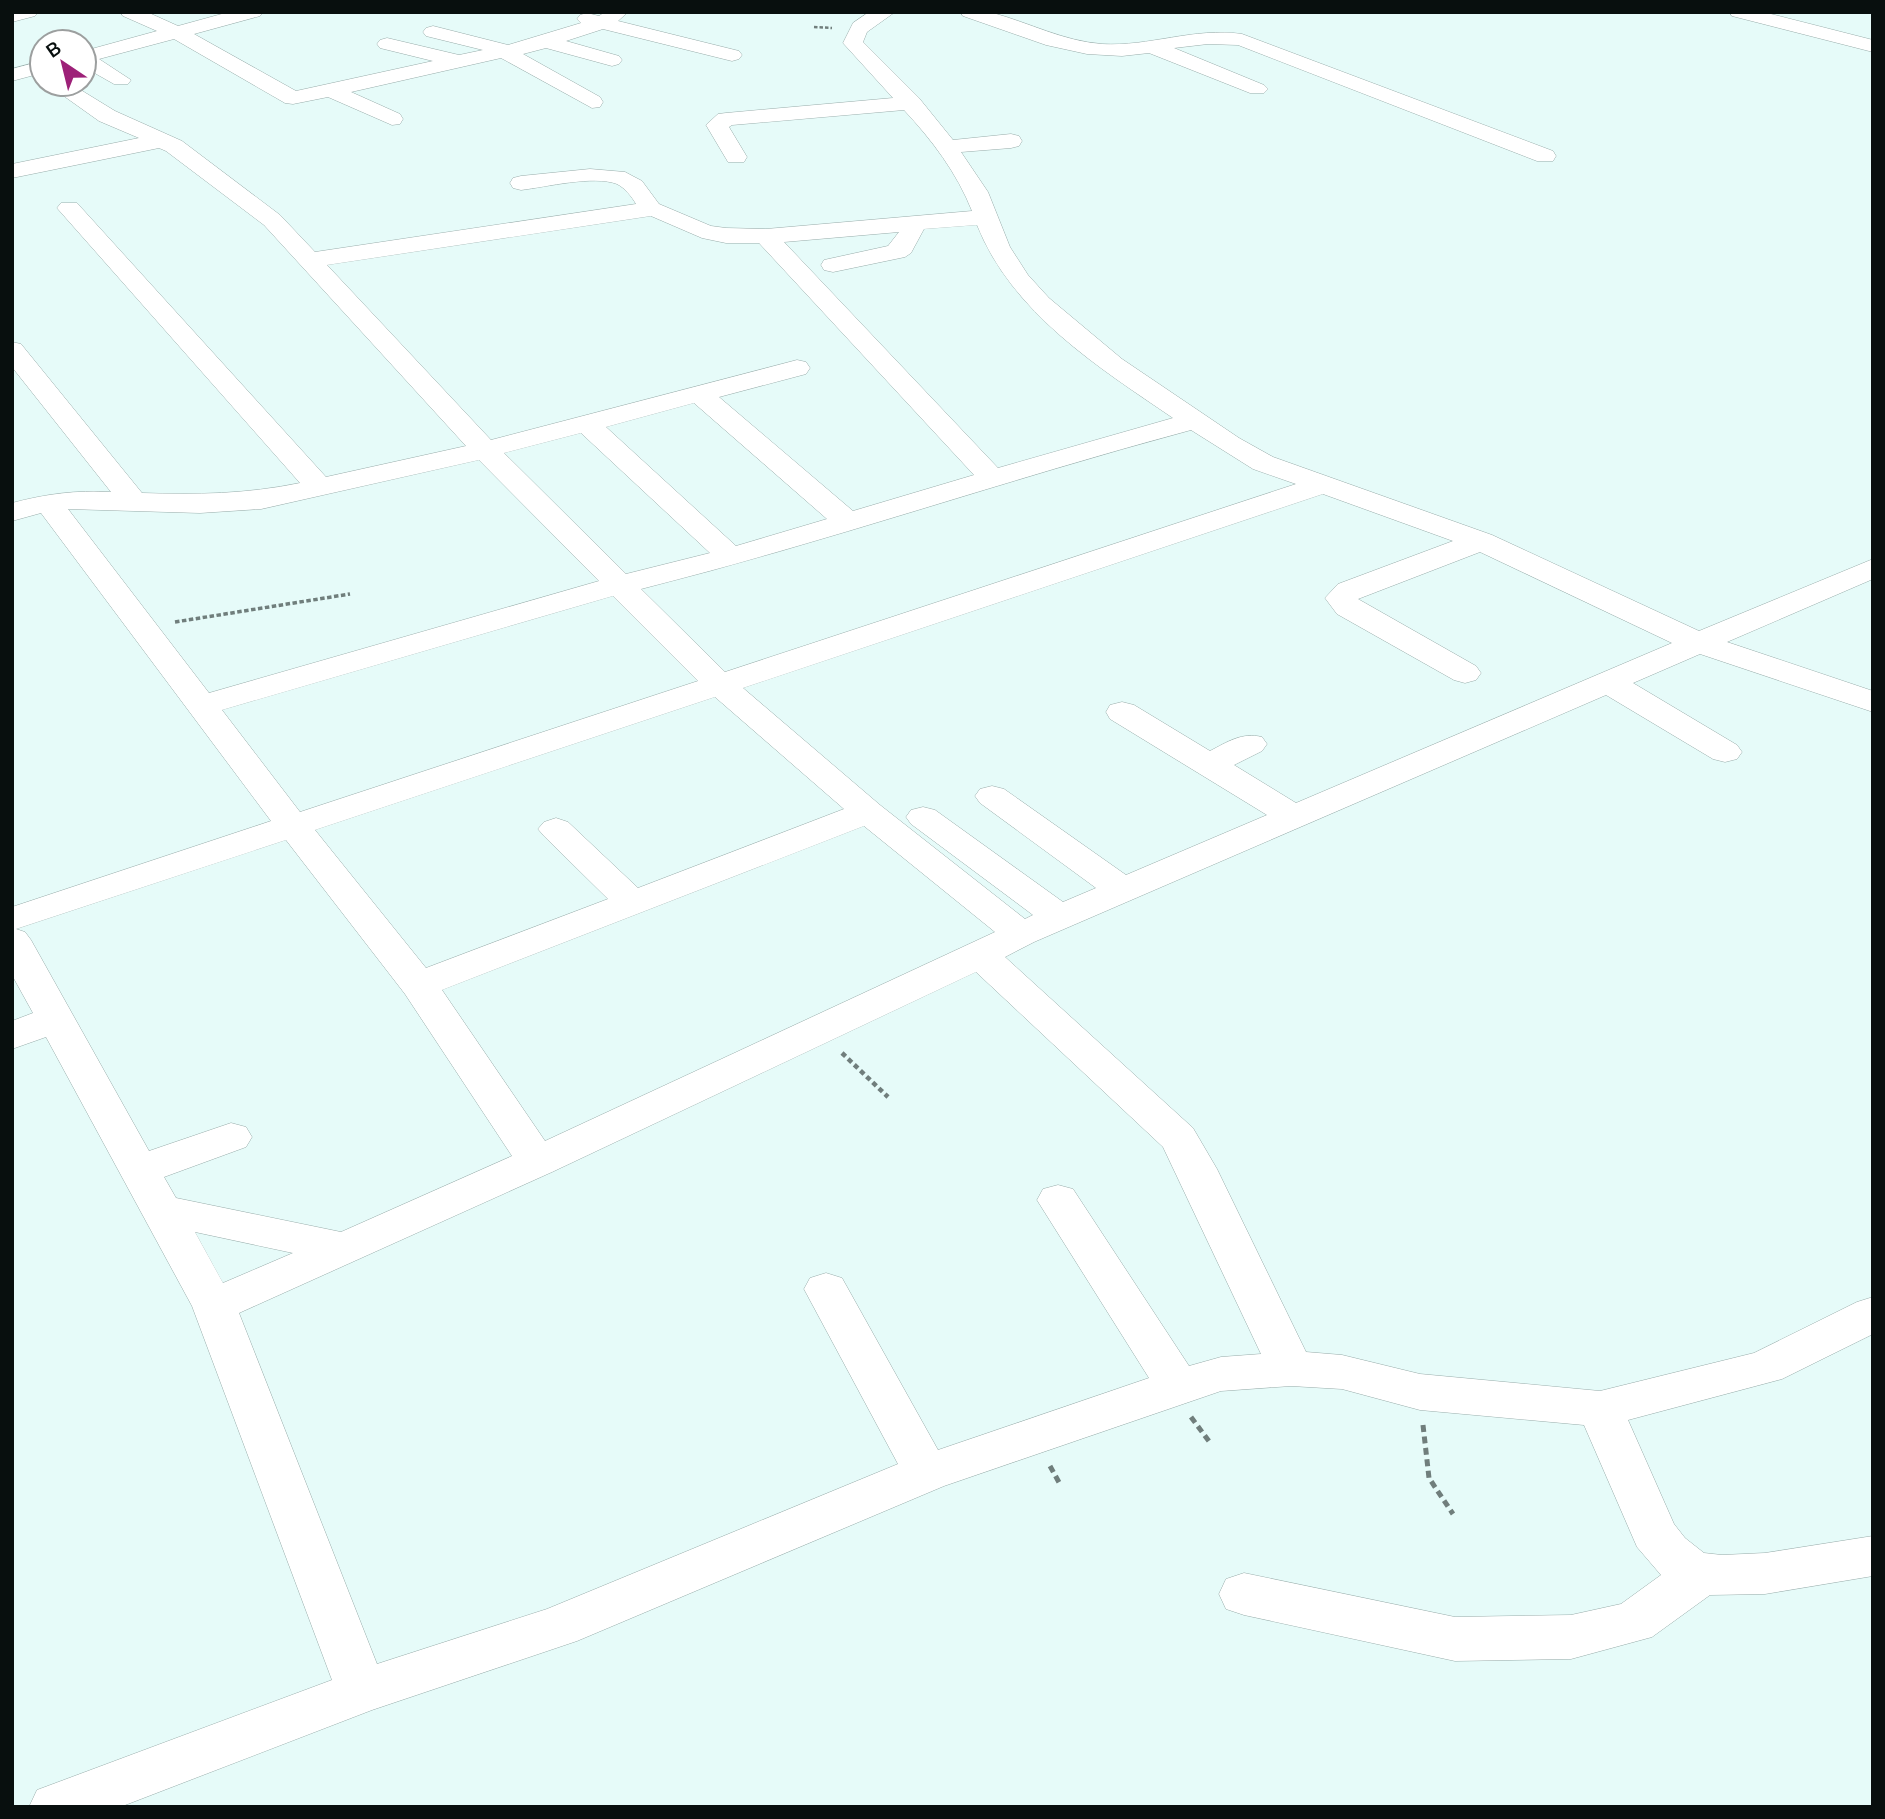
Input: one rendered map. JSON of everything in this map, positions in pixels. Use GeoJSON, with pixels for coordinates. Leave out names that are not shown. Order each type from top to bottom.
{"type":"FeatureCollection","features":[{"type":"Feature","properties":{"kind":"street"},"geometry":{"type":"LineString","coordinates":[[12,16],[28,12]]}},
{"type":"Feature","properties":{"kind":"street"},"geometry":{"type":"LineString","coordinates":[[130,12],[178,33],[317,110]]}},
{"type":"Feature","properties":{"kind":"street"},"geometry":{"type":"LineString","coordinates":[[98,54],[253,12]]}},
{"type":"Feature","properties":{"kind":"street"},"geometry":{"type":"LineString","coordinates":[[885,12],[858,29],[853,43],[911,103],[942,141],[976,192],[998,247],[1018,279],[1040,303],[1113,365],[1263,463],[1481,541],[1701,643],[1873,702]]}},
{"type":"Feature","properties":{"kind":"street"},"geometry":{"type":"LineString","coordinates":[[970,12],[1074,46],[1104,50],[1153,47],[1208,37],[1223,36],[1242,40],[1545,156]]}},
{"type":"Feature","properties":{"kind":"street"},"geometry":{"type":"LineString","coordinates":[[1739,12],[1873,46]]}},
{"type":"Feature","properties":{"kind":"street"},"geometry":{"type":"LineString","coordinates":[[1793,12],[1873,32]]}},
{"type":"Feature","properties":{"kind":"street"},"geometry":{"type":"LineString","coordinates":[[569,15],[611,17],[732,55]]}},
{"type":"Feature","properties":{"kind":"street"},"geometry":{"type":"LineString","coordinates":[[293,98],[529,44],[611,17]]}},
{"type":"Feature","properties":{"kind":"street"},"geometry":{"type":"LineString","coordinates":[[433,32],[529,44],[612,60]]}},
{"type":"Feature","properties":{"kind":"street"},"geometry":{"type":"LineString","coordinates":[[529,44],[585,66]]}},
{"type":"Feature","properties":{"kind":"street"},"geometry":{"type":"LineString","coordinates":[[529,44],[592,102]]}},
{"type":"Feature","properties":{"kind":"street"},"geometry":{"type":"LineString","coordinates":[[1153,47],[1257,89]]}},
{"type":"Feature","properties":{"kind":"street"},"geometry":{"type":"LineString","coordinates":[[425,68],[383,50],[459,61]]}},
{"type":"Feature","properties":{"kind":"street"},"geometry":{"type":"LineString","coordinates":[[1224,76],[1276,63]]}},
{"type":"Feature","properties":{"kind":"street"},"geometry":{"type":"LineString","coordinates":[[98,66],[121,80]]}},
{"type":"Feature","properties":{"kind":"street"},"geometry":{"type":"LineString","coordinates":[[331,90],[392,118]]}},
{"type":"Feature","properties":{"kind":"street"},"geometry":{"type":"LineString","coordinates":[[80,98],[107,116],[164,140],[272,220],[485,450],[721,686],[868,812],[1021,934]]}},
{"type":"Feature","properties":{"kind":"street"},"geometry":{"type":"LineString","coordinates":[[736,157],[717,125],[726,119],[911,103]]}},
{"type":"Feature","properties":{"kind":"street"},"geometry":{"type":"LineString","coordinates":[[942,141],[977,131]]}},
{"type":"Feature","properties":{"kind":"street"},"geometry":{"type":"LineString","coordinates":[[12,171],[164,140]]}},
{"type":"Feature","properties":{"kind":"street"},"geometry":{"type":"LineString","coordinates":[[942,141],[1011,141]]}},
{"type":"Feature","properties":{"kind":"street"},"geometry":{"type":"LineString","coordinates":[[521,183],[615,177],[624,179],[639,191],[651,209]]}},
{"type":"Feature","properties":{"kind":"street"},"geometry":{"type":"LineString","coordinates":[[69,208],[319,487]]}},
{"type":"Feature","properties":{"kind":"street"},"geometry":{"type":"LineString","coordinates":[[309,260],[651,209],[676,215],[711,233],[766,236],[986,217]]}},
{"type":"Feature","properties":{"kind":"street"},"geometry":{"type":"LineString","coordinates":[[833,265],[896,252],[902,248],[916,223]]}},
{"type":"Feature","properties":{"kind":"street"},"geometry":{"type":"LineString","coordinates":[[766,236],[993,479]]}},
{"type":"Feature","properties":{"kind":"street"},"geometry":{"type":"LineString","coordinates":[[12,350],[134,502]]}},
{"type":"Feature","properties":{"kind":"street"},"geometry":{"type":"LineString","coordinates":[[12,512],[48,502],[80,499],[200,505],[261,500],[485,450],[797,368]]}},
{"type":"Feature","properties":{"kind":"street"},"geometry":{"type":"LineString","coordinates":[[699,394],[850,523]]}},
{"type":"Feature","properties":{"kind":"street"},"geometry":{"type":"LineString","coordinates":[[202,706],[619,584],[731,557],[850,523],[1100,446],[1195,421]]}},
{"type":"Feature","properties":{"kind":"street"},"geometry":{"type":"LineString","coordinates":[[586,424],[731,557]]}},
{"type":"Feature","properties":{"kind":"street"},"geometry":{"type":"LineString","coordinates":[[12,919],[1323,485]]}},
{"type":"Feature","properties":{"kind":"street"},"geometry":{"type":"LineString","coordinates":[[48,502],[292,825],[419,985],[537,1162]]}},
{"type":"Feature","properties":{"kind":"street"},"geometry":{"type":"LineString","coordinates":[[214,1306],[537,1162],[980,956],[1021,934],[1873,568]]}},
{"type":"Feature","properties":{"kind":"street"},"geometry":{"type":"LineString","coordinates":[[1610,683],[1725,752]]}},
{"type":"Feature","properties":{"kind":"street"},"geometry":{"type":"LineString","coordinates":[[1122,712],[1296,818]]}},
{"type":"Feature","properties":{"kind":"street"},"geometry":{"type":"LineString","coordinates":[[1208,765],[1250,744]]}},
{"type":"Feature","properties":{"kind":"street"},"geometry":{"type":"LineString","coordinates":[[992,796],[1124,891]]}},
{"type":"Feature","properties":{"kind":"street"},"geometry":{"type":"LineString","coordinates":[[419,985],[868,812]]}},
{"type":"Feature","properties":{"kind":"street"},"geometry":{"type":"LineString","coordinates":[[923,817],[1061,918]]}},
{"type":"Feature","properties":{"kind":"street"},"geometry":{"type":"LineString","coordinates":[[556,829],[633,903]]}},
{"type":"Feature","properties":{"kind":"street"},"geometry":{"type":"LineString","coordinates":[[12,940],[214,1306],[362,1691]]}},
{"type":"Feature","properties":{"kind":"street"},"geometry":{"type":"LineString","coordinates":[[980,956],[1178,1138],[1196,1169],[1291,1369]]}},
{"type":"Feature","properties":{"kind":"street"},"geometry":{"type":"LineString","coordinates":[[12,1036],[55,1018]]}},
{"type":"Feature","properties":{"kind":"street"},"geometry":{"type":"LineString","coordinates":[[139,1171],[231,1137]]}},
{"type":"Feature","properties":{"kind":"street"},"geometry":{"type":"LineString","coordinates":[[1058,1200],[1178,1386]]}},
{"type":"Feature","properties":{"kind":"street"},"geometry":{"type":"LineString","coordinates":[[160,1210],[345,1248]]}},
{"type":"Feature","properties":{"kind":"street"},"geometry":{"type":"LineString","coordinates":[[826,1289],[927,1473]]}},
{"type":"Feature","properties":{"kind":"street"},"geometry":{"type":"LineString","coordinates":[[56,1807],[362,1691],[559,1626],[927,1473],[1178,1386],[1221,1374],[1291,1369],[1342,1373],[1420,1392],[1600,1409],[1766,1367],[1873,1314]]}},
{"type":"Feature","properties":{"kind":"street"},"geometry":{"type":"LineString","coordinates":[[1600,1409],[1661,1546],[1679,1563],[1702,1573],[1749,1575],[1873,1556]]}},
{"type":"Feature","properties":{"kind":"street"},"geometry":{"type":"LineString","coordinates":[[1244,1594],[1455,1639],[1571,1637],[1634,1622],[1702,1573]]}},
{"type":"Feature","properties":{"kind":"lane"},"geometry":{"type":"LineString","coordinates":[[1465,673],[1348,607],[1339,598],[1349,591],[1481,541]]}},
{"type":"Feature","properties":{"kind":"path"},"geometry":{"type":"LineString","coordinates":[[143,627],[350,594]]}},
{"type":"Feature","properties":{"kind":"path"},"geometry":{"type":"LineString","coordinates":[[819,1031],[888,1097]]}},
{"type":"Feature","properties":{"kind":"path"},"geometry":{"type":"LineString","coordinates":[[1420,1392],[1429,1478],[1453,1514]]}}]}
